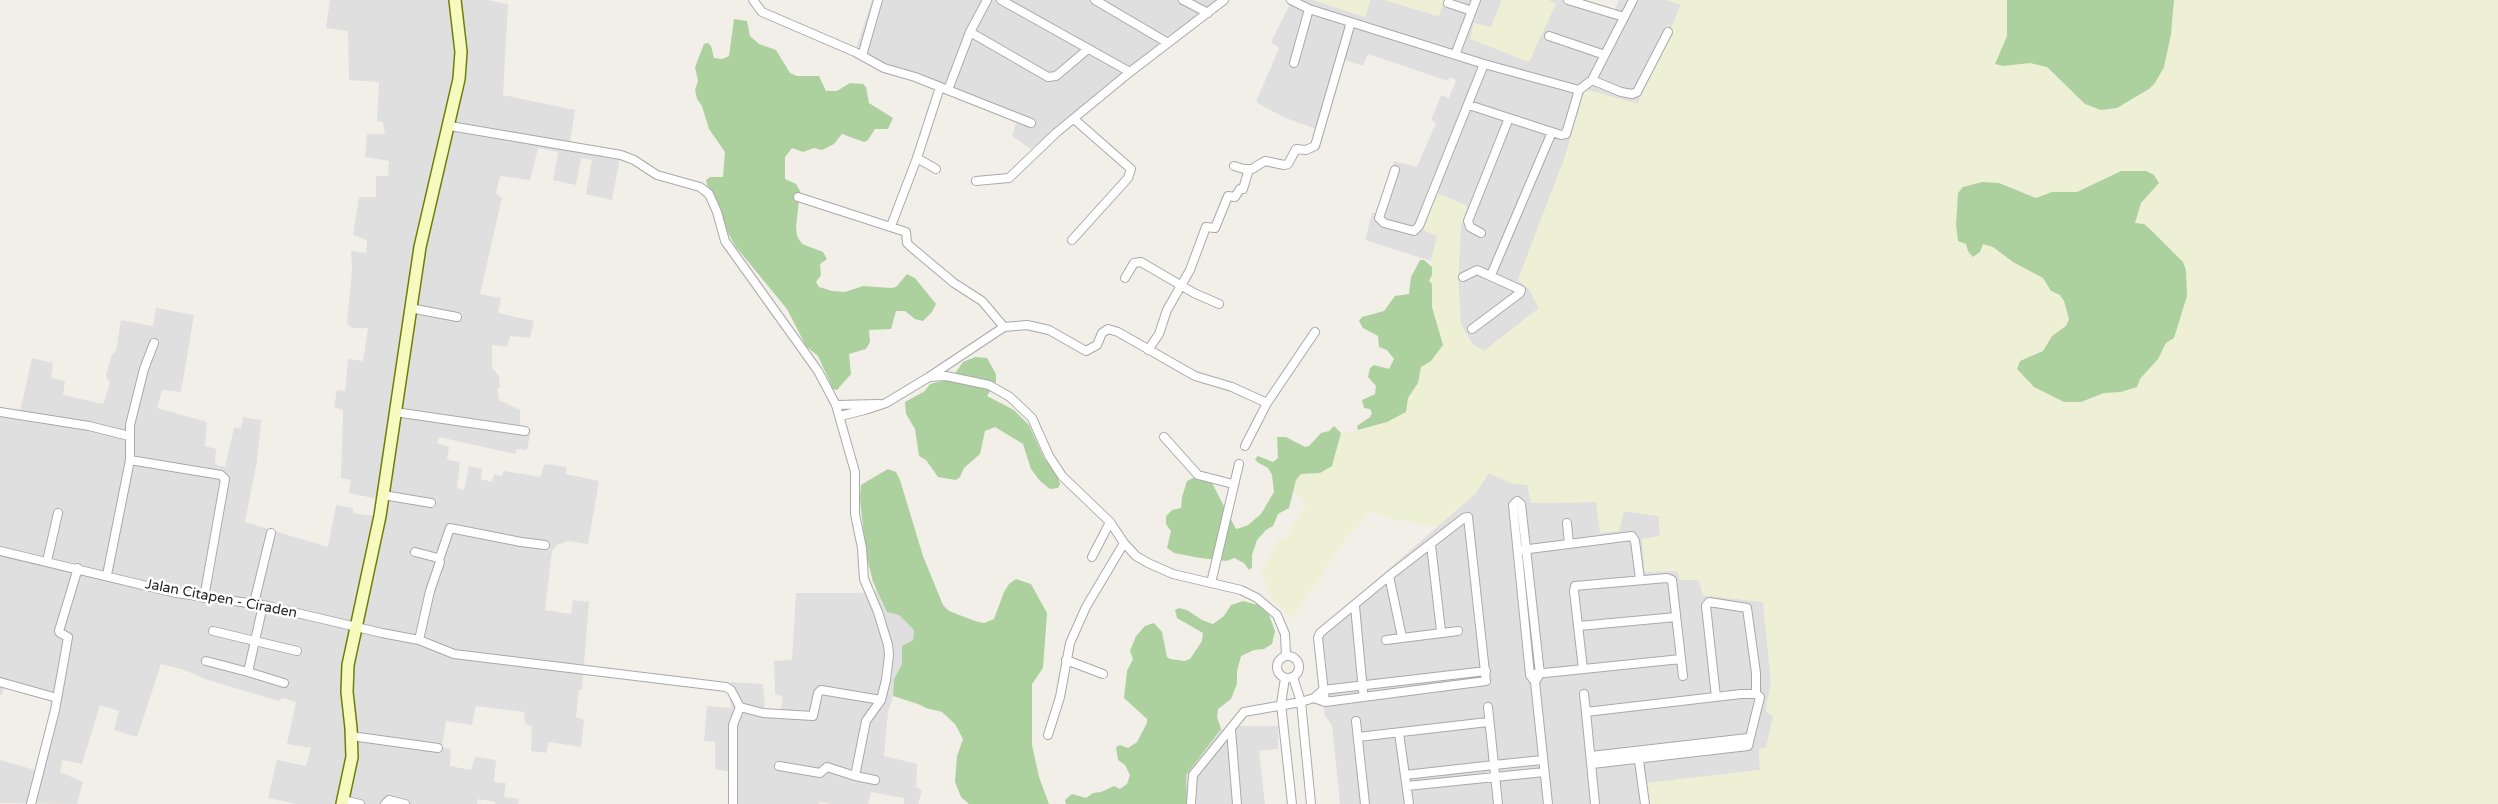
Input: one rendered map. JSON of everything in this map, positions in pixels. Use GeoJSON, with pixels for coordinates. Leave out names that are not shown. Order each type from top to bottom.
{"type":"FeatureCollection","features":[{"type":"Feature","properties":{"kind":"street"},"geometry":{"type":"LineString","coordinates":[[360,804],[342,802],[352,757],[352,736],[347,692],[348,665],[383,495],[410,308],[430,198],[450,126],[459,79],[461,52],[455,0]]}},
{"type":"Feature","properties":{"kind":"street"},"geometry":{"type":"LineString","coordinates":[[753,0],[762,12],[862,56],[884,68],[940,87],[1031,123]]}},
{"type":"Feature","properties":{"kind":"street"},"geometry":{"type":"LineString","coordinates":[[862,56],[878,0]]}},
{"type":"Feature","properties":{"kind":"street"},"geometry":{"type":"LineString","coordinates":[[948,90],[970,32],[988,0]]}},
{"type":"Feature","properties":{"kind":"street"},"geometry":{"type":"LineString","coordinates":[[1001,0],[1130,72]]}},
{"type":"Feature","properties":{"kind":"street"},"geometry":{"type":"LineString","coordinates":[[1095,0],[1168,43]]}},
{"type":"Feature","properties":{"kind":"street"},"geometry":{"type":"LineString","coordinates":[[1182,0],[1208,13]]}},
{"type":"Feature","properties":{"kind":"street"},"geometry":{"type":"LineString","coordinates":[[976,181],[1009,178],[1074,118],[1130,72],[1224,0]]}},
{"type":"Feature","properties":{"kind":"street"},"geometry":{"type":"LineString","coordinates":[[1291,0],[1309,8],[1455,55],[1579,90]]}},
{"type":"Feature","properties":{"kind":"street"},"geometry":{"type":"LineString","coordinates":[[1455,55],[1476,0]]}},
{"type":"Feature","properties":{"kind":"street"},"geometry":{"type":"LineString","coordinates":[[1568,0],[1624,17]]}},
{"type":"Feature","properties":{"kind":"street"},"geometry":{"type":"LineString","coordinates":[[1469,105],[1552,132],[1566,134],[1579,90],[1592,80],[1632,0]]}},
{"type":"Feature","properties":{"kind":"street"},"geometry":{"type":"LineString","coordinates":[[1448,3],[1472,11]]}},
{"type":"Feature","properties":{"kind":"street"},"geometry":{"type":"LineString","coordinates":[[1294,64],[1309,8]]}},
{"type":"Feature","properties":{"kind":"street"},"geometry":{"type":"LineString","coordinates":[[1234,166],[1249,169],[1265,161],[1288,164],[1296,149],[1306,150],[1315,146],[1351,22]]}},
{"type":"Feature","properties":{"kind":"street"},"geometry":{"type":"LineString","coordinates":[[970,32],[1048,77],[1056,76],[1088,49]]}},
{"type":"Feature","properties":{"kind":"street"},"geometry":{"type":"LineString","coordinates":[[1592,80],[1621,92],[1632,94],[1637,92],[1668,32]]}},
{"type":"Feature","properties":{"kind":"street"},"geometry":{"type":"LineString","coordinates":[[1549,36],[1605,55]]}},
{"type":"Feature","properties":{"kind":"street"},"geometry":{"type":"LineString","coordinates":[[1395,170],[1379,218],[1384,223],[1414,231],[1419,226],[1484,64]]}},
{"type":"Feature","properties":{"kind":"street"},"geometry":{"type":"LineString","coordinates":[[891,226],[917,158],[940,87]]}},
{"type":"Feature","properties":{"kind":"street"},"geometry":{"type":"LineString","coordinates":[[1072,240],[1130,174],[1129,166],[1074,118]]}},
{"type":"Feature","properties":{"kind":"street"},"geometry":{"type":"LineString","coordinates":[[1481,232],[1470,227],[1468,221],[1508,118]]}},
{"type":"Feature","properties":{"kind":"street"},"geometry":{"type":"LineString","coordinates":[[450,126],[620,155],[634,160],[657,174],[700,187],[710,194],[725,241],[818,371],[836,405],[855,472],[856,514],[862,548],[864,579],[878,612],[889,656],[881,700],[866,721],[855,776]]}},
{"type":"Feature","properties":{"kind":"street"},"geometry":{"type":"LineString","coordinates":[[1491,275],[1552,132]]}},
{"type":"Feature","properties":{"kind":"street"},"geometry":{"type":"LineString","coordinates":[[917,158],[936,169]]}},
{"type":"Feature","properties":{"kind":"street"},"geometry":{"type":"LineString","coordinates":[[1148,350],[1159,334],[1167,310],[1190,270],[1206,227],[1215,228],[1228,196],[1236,197],[1240,188],[1242,189],[1249,169]]}},
{"type":"Feature","properties":{"kind":"street"},"geometry":{"type":"LineString","coordinates":[[798,197],[906,232],[907,243],[911,247],[954,283],[982,301],[1004,326]]}},
{"type":"Feature","properties":{"kind":"street"},"geometry":{"type":"LineString","coordinates":[[1125,278],[1134,263],[1141,262],[1180,285],[1219,304]]}},
{"type":"Feature","properties":{"kind":"street"},"geometry":{"type":"LineString","coordinates":[[1463,277],[1474,270],[1519,287],[1521,292],[1472,329]]}},
{"type":"Feature","properties":{"kind":"street"},"geometry":{"type":"LineString","coordinates":[[410,308],[457,317]]}},
{"type":"Feature","properties":{"kind":"street"},"geometry":{"type":"LineString","coordinates":[[840,416],[850,414],[864,407],[881,404],[908,391],[1004,326],[1027,325],[1049,330],[1086,351],[1091,350],[1097,345],[1102,333],[1108,329],[1118,332],[1195,376],[1232,386],[1267,403]]}},
{"type":"Feature","properties":{"kind":"street"},"geometry":{"type":"LineString","coordinates":[[1245,446],[1267,403],[1314,332]]}},
{"type":"Feature","properties":{"kind":"street"},"geometry":{"type":"LineString","coordinates":[[106,575],[130,460],[129,436],[144,369],[154,343]]}},
{"type":"Feature","properties":{"kind":"street"},"geometry":{"type":"LineString","coordinates":[[929,377],[946,376],[989,385],[1010,397],[1032,418],[1048,456],[1062,476],[1110,522],[1124,543],[1148,563],[1173,574],[1241,590],[1277,615],[1285,634],[1286,656]]}},
{"type":"Feature","properties":{"kind":"street"},"geometry":{"type":"LineString","coordinates":[[836,405],[864,407]]}},
{"type":"Feature","properties":{"kind":"street"},"geometry":{"type":"LineString","coordinates":[[0,412],[89,426],[129,436]]}},
{"type":"Feature","properties":{"kind":"street"},"geometry":{"type":"LineString","coordinates":[[395,412],[525,432]]}},
{"type":"Feature","properties":{"kind":"street"},"geometry":{"type":"LineString","coordinates":[[1164,437],[1198,474],[1233,484]]}},
{"type":"Feature","properties":{"kind":"street"},"geometry":{"type":"LineString","coordinates":[[130,460],[225,477],[213,558],[204,598]]}},
{"type":"Feature","properties":{"kind":"street"},"geometry":{"type":"LineString","coordinates":[[1211,582],[1239,464]]}},
{"type":"Feature","properties":{"kind":"street"},"geometry":{"type":"LineString","coordinates":[[383,495],[431,503]]}},
{"type":"Feature","properties":{"kind":"street"},"geometry":{"type":"LineString","coordinates":[[1535,682],[1540,674],[1522,550],[1513,505],[1517,501],[1521,504],[1522,550],[1530,675],[1535,682],[1548,804]]}},
{"type":"Feature","properties":{"kind":"street"},"geometry":{"type":"LineString","coordinates":[[47,561],[58,513]]}},
{"type":"Feature","properties":{"kind":"street"},"geometry":{"type":"LineString","coordinates":[[1314,698],[1325,702],[1486,682],[1468,517],[1464,518],[1389,576],[1319,635],[1325,702]]}},
{"type":"Feature","properties":{"kind":"street"},"geometry":{"type":"LineString","coordinates":[[1092,557],[1110,522]]}},
{"type":"Feature","properties":{"kind":"street"},"geometry":{"type":"LineString","coordinates":[[1567,523],[1569,544]]}},
{"type":"Feature","properties":{"kind":"street"},"geometry":{"type":"LineString","coordinates":[[419,640],[439,560],[450,528],[545,545]]}},
{"type":"Feature","properties":{"kind":"street"},"geometry":{"type":"LineString","coordinates":[[254,603],[271,533]]}},
{"type":"Feature","properties":{"kind":"street"},"geometry":{"type":"LineString","coordinates":[[1522,550],[1632,536],[1640,579]]}},
{"type":"Feature","properties":{"kind":"street"},"geometry":{"type":"LineString","coordinates":[[1048,735],[1060,698],[1070,643],[1086,608],[1124,543]]}},
{"type":"Feature","properties":{"kind":"street"},"geometry":{"type":"LineString","coordinates":[[1431,545],[1441,632]]}},
{"type":"Feature","properties":{"kind":"street","name":"Jalan Citapen - Ciraden"},"geometry":{"type":"LineString","coordinates":[[0,550],[176,593],[254,603],[419,640],[454,654],[726,687],[731,690],[740,707]]}},
{"type":"Feature","properties":{"kind":"street"},"geometry":{"type":"LineString","coordinates":[[415,552],[438,558],[439,560]]}},
{"type":"Feature","properties":{"kind":"street"},"geometry":{"type":"LineString","coordinates":[[31,804],[57,698],[68,637],[59,631],[78,568]]}},
{"type":"Feature","properties":{"kind":"street"},"geometry":{"type":"LineString","coordinates":[[1389,576],[1402,637]]}},
{"type":"Feature","properties":{"kind":"street"},"geometry":{"type":"LineString","coordinates":[[1583,669],[1574,591],[1577,584],[1640,579],[1671,579],[1683,676]]}},
{"type":"Feature","properties":{"kind":"street"},"geometry":{"type":"LineString","coordinates":[[1592,760],[1639,754],[1748,746],[1748,738],[1760,699],[1759,695],[1756,694],[1756,673],[1747,608],[1709,602],[1706,606],[1716,697]]}},
{"type":"Feature","properties":{"kind":"street"},"geometry":{"type":"LineString","coordinates":[[248,672],[263,605]]}},
{"type":"Feature","properties":{"kind":"street"},"geometry":{"type":"LineString","coordinates":[[1355,606],[1363,696]]}},
{"type":"Feature","properties":{"kind":"street"},"geometry":{"type":"LineString","coordinates":[[1579,626],[1676,617]]}},
{"type":"Feature","properties":{"kind":"street"},"geometry":{"type":"LineString","coordinates":[[213,631],[297,651]]}},
{"type":"Feature","properties":{"kind":"street"},"geometry":{"type":"LineString","coordinates":[[1386,640],[1458,631]]}},
{"type":"Feature","properties":{"kind":"street"},"geometry":{"type":"LineString","coordinates":[[1292,804],[1281,704],[1289,678],[1298,673],[1299,666],[1292,656],[1286,656],[1281,658],[1276,667],[1277,672],[1289,678],[1301,702],[1312,804]]}},
{"type":"Feature","properties":{"kind":"street"},"geometry":{"type":"LineString","coordinates":[[1530,675],[1681,659]]}},
{"type":"Feature","properties":{"kind":"street"},"geometry":{"type":"LineString","coordinates":[[1066,660],[1103,674]]}},
{"type":"Feature","properties":{"kind":"street"},"geometry":{"type":"LineString","coordinates":[[206,661],[284,683]]}},
{"type":"Feature","properties":{"kind":"street"},"geometry":{"type":"LineString","coordinates":[[1191,804],[1193,775],[1244,712],[1301,702],[1314,698],[1323,690],[1486,671]]}},
{"type":"Feature","properties":{"kind":"street"},"geometry":{"type":"LineString","coordinates":[[0,682],[57,698]]}},
{"type":"Feature","properties":{"kind":"street"},"geometry":{"type":"LineString","coordinates":[[733,804],[733,725],[740,707],[763,713],[813,716],[818,692],[821,690],[881,700]]}},
{"type":"Feature","properties":{"kind":"street"},"geometry":{"type":"LineString","coordinates":[[1584,694],[1595,804]]}},
{"type":"Feature","properties":{"kind":"street"},"geometry":{"type":"LineString","coordinates":[[1586,712],[1756,694]]}},
{"type":"Feature","properties":{"kind":"street"},"geometry":{"type":"LineString","coordinates":[[1488,706],[1488,722],[1498,804]]}},
{"type":"Feature","properties":{"kind":"street"},"geometry":{"type":"LineString","coordinates":[[1356,721],[1365,804]]}},
{"type":"Feature","properties":{"kind":"street"},"geometry":{"type":"LineString","coordinates":[[1358,736],[1488,722]]}},
{"type":"Feature","properties":{"kind":"street"},"geometry":{"type":"LineString","coordinates":[[1231,730],[1237,804]]}},
{"type":"Feature","properties":{"kind":"street"},"geometry":{"type":"LineString","coordinates":[[1399,733],[1409,804]]}},
{"type":"Feature","properties":{"kind":"street"},"geometry":{"type":"LineString","coordinates":[[352,736],[438,748]]}},
{"type":"Feature","properties":{"kind":"street"},"geometry":{"type":"LineString","coordinates":[[1639,754],[1645,804]]}},
{"type":"Feature","properties":{"kind":"street"},"geometry":{"type":"LineString","coordinates":[[1405,775],[1542,760]]}},
{"type":"Feature","properties":{"kind":"street"},"geometry":{"type":"LineString","coordinates":[[780,766],[820,773],[827,767],[875,780]]}},
{"type":"Feature","properties":{"kind":"street"},"geometry":{"type":"LineString","coordinates":[[1407,786],[1544,772]]}},
{"type":"Feature","properties":{"kind":"street"},"geometry":{"type":"LineString","coordinates":[[385,804],[389,800],[405,804]]}},
{"type":"Feature","properties":{"kind":"shaded area"},"geometry":{"type":"Polygon","coordinates":[[[330,0],[487,0],[508,4],[503,95],[575,110],[570,142],[621,152],[612,200],[586,194],[592,160],[581,158],[576,185],[553,180],[558,152],[538,148],[530,180],[500,176],[496,193],[502,198],[480,294],[501,298],[498,313],[534,321],[530,338],[510,336],[507,347],[492,345],[492,368],[499,376],[500,387],[497,388],[499,400],[520,410],[520,426],[531,429],[527,450],[517,449],[515,454],[439,437],[437,443],[449,447],[447,460],[460,462],[457,488],[464,490],[469,466],[482,469],[481,479],[492,482],[494,474],[502,476],[504,471],[540,477],[545,464],[566,467],[566,474],[599,481],[588,544],[568,541],[557,545],[552,551],[545,610],[571,614],[573,600],[589,602],[582,689],[579,690],[576,717],[584,720],[581,747],[549,742],[546,753],[531,751],[532,726],[525,724],[524,712],[476,706],[472,725],[446,721],[442,747],[451,749],[450,766],[471,770],[475,757],[496,760],[494,782],[506,783],[504,797],[519,799],[518,804],[495,804],[495,802],[478,799],[477,804],[296,804],[268,798],[277,760],[306,766],[311,748],[287,744],[296,702],[282,698],[279,701],[161,664],[137,737],[114,730],[119,711],[100,705],[82,764],[62,760],[60,772],[83,782],[77,804],[0,803],[0,760],[35,770],[54,701],[4,687],[2,695],[0,695],[0,407],[20,412],[32,358],[53,363],[51,378],[65,381],[63,395],[103,404],[110,384],[106,375],[112,354],[116,351],[121,320],[153,326],[156,308],[194,315],[181,392],[162,390],[157,408],[207,422],[205,446],[216,449],[215,464],[225,467],[234,428],[241,428],[243,417],[261,420],[257,461],[245,522],[328,547],[336,505],[353,508],[353,513],[375,516],[378,499],[349,493],[351,480],[341,478],[343,410],[334,407],[337,390],[345,391],[348,359],[363,361],[368,328],[353,328],[347,324],[352,269],[351,251],[366,253],[367,240],[353,235],[359,197],[376,197],[376,176],[388,176],[389,161],[365,157],[367,134],[385,134],[383,122],[377,121],[379,82],[349,80],[348,31],[326,28],[330,0]]]}},
{"type":"Feature","properties":{"kind":"shaded area"},"geometry":{"type":"Polygon","coordinates":[[[872,0],[1216,0],[1131,65],[1031,149],[1012,136],[1018,116],[942,83],[886,66],[857,46],[872,0]]]}},
{"type":"Feature","properties":{"kind":"shaded area"},"geometry":{"type":"Polygon","coordinates":[[[1292,0],[1313,0],[1365,17],[1370,0],[1385,0],[1438,16],[1444,0],[1502,0],[1491,27],[1470,39],[1556,4],[1548,0],[1587,0],[1615,9],[1619,0],[1667,0],[1681,5],[1638,104],[1585,90],[1565,157],[1518,280],[1529,289],[1539,308],[1484,351],[1472,344],[1461,324],[1458,278],[1461,226],[1467,206],[1437,193],[1438,235],[1431,261],[1365,240],[1372,213],[1376,213],[1394,161],[1417,167],[1436,123],[1431,120],[1441,95],[1449,98],[1456,80],[1449,77],[1448,81],[1368,54],[1363,66],[1343,59],[1321,131],[1283,117],[1256,102],[1279,48],[1271,42],[1292,0]]]}},
{"type":"Feature","properties":{"kind":"shaded area"},"geometry":{"type":"Polygon","coordinates":[[[1489,473],[1511,483],[1528,485],[1531,503],[1596,502],[1624,511],[1659,516],[1660,536],[1677,571],[1699,580],[1703,595],[1763,602],[1771,681],[1766,711],[1773,717],[1766,748],[1759,749],[1760,770],[1647,783],[1650,804],[1340,804],[1332,725],[1325,716],[1313,635],[1476,493],[1489,473]]]}},
{"type":"Feature","properties":{"kind":"shaded area"},"geometry":{"type":"Polygon","coordinates":[[[877,590],[881,598],[914,630],[913,640],[902,646],[902,664],[894,679],[893,696],[888,712],[884,756],[917,764],[916,787],[922,790],[918,804],[904,804],[904,798],[871,792],[868,804],[819,802],[819,804],[730,804],[731,772],[715,769],[715,742],[704,741],[707,706],[731,708],[729,691],[731,682],[763,684],[765,709],[781,710],[783,697],[775,694],[774,661],[792,660],[796,593],[860,593],[877,590]]]}},
{"type":"Feature","properties":{"kind":"shaded area"},"geometry":{"type":"Polygon","coordinates":[[[1240,726],[1278,726],[1278,749],[1259,751],[1265,804],[1187,804],[1186,775],[1221,729],[1240,726]]]}},
{"type":"Feature","properties":{"kind":"green space"},"geometry":{"type":"Polygon","coordinates":[[[1313,0],[1370,0],[1365,17],[1313,0]]]}},
{"type":"Feature","properties":{"kind":"green space"},"geometry":{"type":"Polygon","coordinates":[[[1385,0],[1444,0],[1439,16],[1385,0]]]}},
{"type":"Feature","properties":{"kind":"green space"},"geometry":{"type":"Polygon","coordinates":[[[1502,0],[1548,0],[1556,4],[1529,62],[1470,39],[1474,23],[1491,27],[1502,0]]]}},
{"type":"Feature","properties":{"kind":"green space"},"geometry":{"type":"Polygon","coordinates":[[[1667,0],[2007,0],[2007,36],[2002,43],[2003,66],[2030,63],[2047,67],[2055,77],[2109,111],[2132,101],[2155,83],[2166,59],[2174,0],[2498,0],[2498,804],[1650,804],[1647,783],[1760,770],[1759,749],[1766,747],[1773,717],[1766,711],[1771,681],[1763,602],[1703,595],[1699,580],[1680,580],[1677,571],[1645,572],[1642,539],[1660,536],[1659,516],[1624,511],[1619,531],[1600,533],[1596,502],[1531,503],[1527,485],[1511,483],[1489,473],[1476,493],[1437,527],[1387,518],[1370,512],[1355,530],[1349,534],[1292,619],[1274,603],[1267,590],[1262,571],[1280,538],[1285,539],[1306,504],[1293,491],[1296,480],[1301,474],[1320,473],[1332,466],[1341,433],[1363,430],[1387,422],[1408,407],[1408,398],[1418,383],[1421,367],[1431,361],[1443,345],[1432,307],[1432,285],[1429,284],[1432,275],[1431,261],[1437,236],[1423,230],[1437,193],[1467,206],[1461,226],[1458,278],[1461,324],[1472,344],[1484,351],[1539,309],[1529,289],[1518,280],[1565,157],[1585,89],[1638,104],[1681,5],[1667,0]],[[2122,171],[2077,192],[2052,192],[2036,198],[2007,185],[1958,193],[1956,225],[1968,251],[1983,244],[1993,247],[2013,262],[2043,278],[2051,291],[2060,295],[2064,301],[2069,319],[2066,326],[2052,336],[2043,351],[2020,361],[2064,402],[2089,400],[2104,393],[2121,392],[2140,379],[2158,359],[2166,343],[2174,338],[2135,223],[2141,203],[2159,183],[2122,171]]]}},
{"type":"Feature","properties":{"kind":"green space"},"geometry":{"type":"Polygon","coordinates":[[[2007,0],[2174,0],[2171,34],[2164,67],[2155,83],[2149,89],[2117,108],[2101,110],[2085,104],[2047,67],[2030,63],[2003,66],[1995,64],[2007,36],[2007,0]]]}},
{"type":"Feature","properties":{"kind":"green space"},"geometry":{"type":"Polygon","coordinates":[[[734,19],[747,21],[750,36],[759,44],[776,50],[790,73],[797,76],[819,76],[826,91],[837,91],[850,83],[863,84],[866,87],[869,103],[893,118],[888,129],[875,129],[868,140],[864,142],[842,134],[834,144],[822,150],[814,148],[803,152],[792,148],[785,157],[785,179],[796,184],[800,191],[796,227],[797,236],[802,244],[823,252],[827,259],[820,264],[821,275],[816,282],[819,287],[845,292],[863,286],[891,288],[896,287],[907,274],[915,278],[936,304],[932,312],[923,321],[915,319],[905,311],[896,311],[891,329],[869,330],[870,342],[866,349],[849,354],[851,374],[837,390],[833,389],[818,356],[806,346],[787,309],[736,247],[724,226],[717,200],[707,185],[706,180],[710,177],[723,177],[725,152],[709,129],[702,106],[697,99],[695,90],[698,81],[695,67],[704,44],[708,43],[711,46],[714,58],[722,59],[729,56],[734,19]]]}},
{"type":"Feature","properties":{"kind":"green space"},"geometry":{"type":"Polygon","coordinates":[[[2121,171],[2146,171],[2154,175],[2159,183],[2141,203],[2135,223],[2144,224],[2183,262],[2186,270],[2187,296],[2174,338],[2166,343],[2158,359],[2140,379],[2137,387],[2121,392],[2104,393],[2081,402],[2064,402],[2034,387],[2017,369],[2020,361],[2043,351],[2052,336],[2066,326],[2069,319],[2064,301],[2060,295],[2051,291],[2043,278],[2013,262],[1993,247],[1983,244],[1980,252],[1973,257],[1968,251],[1966,244],[1958,241],[1956,225],[1958,193],[1963,187],[1982,182],[1999,183],[2036,198],[2052,192],[2077,192],[2121,171]]]}},
{"type":"Feature","properties":{"kind":"green space"},"geometry":{"type":"Polygon","coordinates":[[[1420,260],[1424,260],[1432,267],[1432,275],[1429,281],[1432,284],[1432,307],[1443,345],[1431,361],[1421,367],[1418,383],[1408,398],[1406,412],[1387,422],[1358,430],[1357,426],[1370,417],[1372,413],[1370,409],[1364,408],[1362,400],[1375,394],[1376,386],[1368,377],[1370,368],[1374,365],[1389,369],[1394,359],[1387,350],[1379,347],[1378,336],[1363,328],[1359,321],[1362,317],[1384,311],[1395,296],[1409,294],[1411,277],[1420,260]]]}},
{"type":"Feature","properties":{"kind":"green space"},"geometry":{"type":"Polygon","coordinates":[[[975,357],[987,358],[996,374],[996,382],[987,396],[1014,410],[1029,425],[1044,458],[1056,472],[1060,484],[1058,488],[1050,489],[1040,481],[1031,469],[1023,444],[995,427],[985,431],[980,454],[964,468],[960,477],[956,480],[938,477],[926,460],[919,456],[915,429],[906,414],[905,402],[925,391],[930,384],[951,379],[963,362],[975,357]]]}},
{"type":"Feature","properties":{"kind":"green space"},"geometry":{"type":"Polygon","coordinates":[[[1334,426],[1341,433],[1332,466],[1320,473],[1301,474],[1296,480],[1289,508],[1278,514],[1273,526],[1266,530],[1257,540],[1252,555],[1252,567],[1249,570],[1244,563],[1234,558],[1227,561],[1200,558],[1174,553],[1167,548],[1171,531],[1166,524],[1166,516],[1172,510],[1181,508],[1187,481],[1195,477],[1212,483],[1236,529],[1240,528],[1248,525],[1261,514],[1274,492],[1272,475],[1268,468],[1255,459],[1258,456],[1273,462],[1278,458],[1277,437],[1286,437],[1305,447],[1309,446],[1321,433],[1329,431],[1334,426]]]}},
{"type":"Feature","properties":{"kind":"green space"},"geometry":{"type":"Polygon","coordinates":[[[888,469],[896,472],[900,480],[923,556],[943,605],[949,611],[984,623],[994,619],[1004,592],[1009,584],[1016,579],[1031,584],[1047,613],[1043,668],[1032,684],[1032,745],[1039,777],[1049,804],[969,804],[961,797],[955,782],[957,756],[963,739],[955,724],[942,712],[893,696],[894,679],[902,664],[902,646],[913,640],[914,630],[899,615],[887,612],[873,582],[866,554],[860,499],[861,485],[888,469]]]}},
{"type":"Feature","properties":{"kind":"green space"},"geometry":{"type":"Polygon","coordinates":[[[1243,601],[1262,606],[1268,612],[1275,631],[1272,644],[1264,649],[1254,650],[1241,656],[1237,671],[1237,684],[1231,699],[1218,709],[1217,717],[1221,729],[1186,775],[1187,804],[1066,804],[1065,800],[1072,794],[1086,798],[1093,793],[1101,792],[1114,786],[1120,789],[1127,784],[1130,775],[1125,765],[1118,760],[1116,747],[1120,745],[1128,748],[1137,742],[1147,723],[1147,719],[1124,698],[1127,671],[1133,659],[1130,651],[1136,636],[1145,626],[1154,623],[1162,632],[1167,657],[1184,661],[1190,659],[1202,641],[1203,633],[1177,618],[1175,610],[1179,608],[1187,610],[1202,620],[1213,624],[1224,616],[1231,605],[1243,601]]]}}]}
